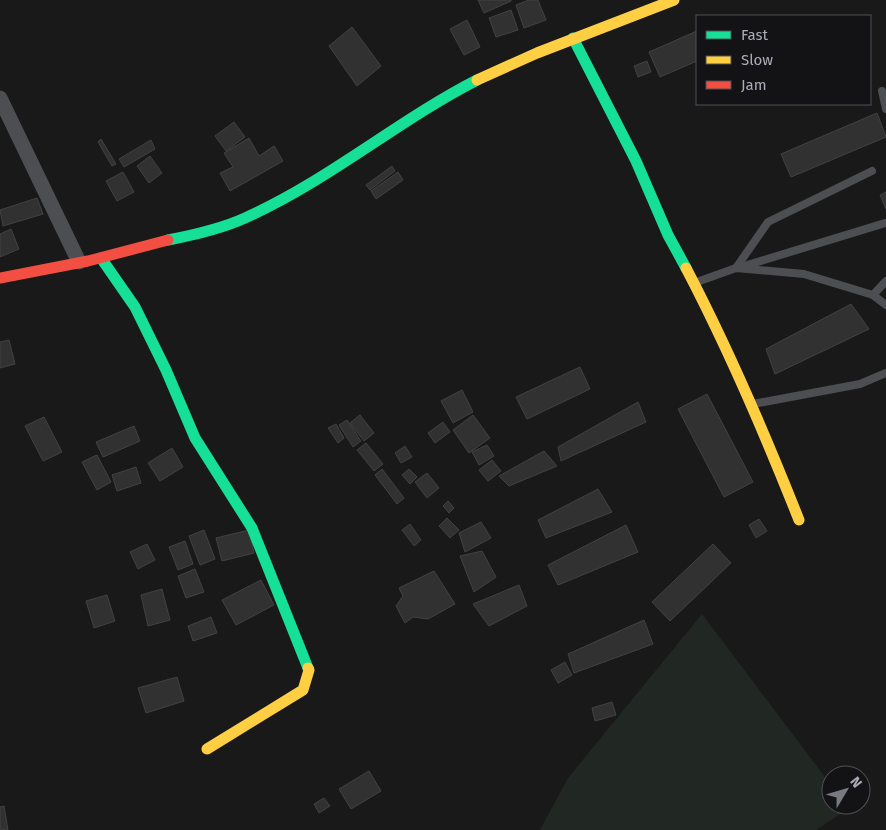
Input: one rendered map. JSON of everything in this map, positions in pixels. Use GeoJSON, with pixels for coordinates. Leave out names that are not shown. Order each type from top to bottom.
{"type":"FeatureCollection","features":[{"type":"Feature","properties":{"kind":"street"},"geometry":{"type":"LineString","coordinates":[[0,278],[100,258],[202,233],[245,218],[278,201],[393,127],[459,89],[535,53],[674,0]]}},
{"type":"Feature","properties":{"kind":"street"},"geometry":{"type":"LineString","coordinates":[[573,38],[636,161],[668,234],[713,319],[800,520]]}},
{"type":"Feature","properties":{"kind":"street"},"geometry":{"type":"LineString","coordinates":[[0,98],[79,262]]}},
{"type":"Feature","properties":{"kind":"street"},"geometry":{"type":"LineString","coordinates":[[100,258],[135,307],[166,370],[195,438],[252,528],[309,670],[303,690],[208,749]]}},
{"type":"Feature","properties":{"kind":"lane"},"geometry":{"type":"LineString","coordinates":[[882,91],[886,109]]}},
{"type":"Feature","properties":{"kind":"lane"},"geometry":{"type":"LineString","coordinates":[[736,268],[768,222],[872,172]]}},
{"type":"Feature","properties":{"kind":"lane"},"geometry":{"type":"LineString","coordinates":[[694,283],[736,268],[885,223]]}},
{"type":"Feature","properties":{"kind":"lane"},"geometry":{"type":"LineString","coordinates":[[736,268],[804,274],[873,295],[886,305]]}},
{"type":"Feature","properties":{"kind":"lane"},"geometry":{"type":"LineString","coordinates":[[873,295],[886,281]]}},
{"type":"Feature","properties":{"kind":"lane"},"geometry":{"type":"LineString","coordinates":[[873,295],[886,290]]}},
{"type":"Feature","properties":{"kind":"lane"},"geometry":{"type":"LineString","coordinates":[[751,404],[860,384],[886,373]]}},
{"type":"Feature","properties":{"kind":"shaded area"},"geometry":{"type":"Polygon","coordinates":[[[702,614],[821,772],[821,815],[838,815],[816,830],[540,830],[568,778],[702,614]]]}},
{"type":"Feature","properties":{"kind":"building"},"geometry":{"type":"Polygon","coordinates":[[[478,0],[511,0],[511,1],[484,13],[478,0]]]}},
{"type":"Feature","properties":{"kind":"building"},"geometry":{"type":"Polygon","coordinates":[[[529,0],[538,0],[546,20],[524,28],[516,5],[529,0]]]}},
{"type":"Feature","properties":{"kind":"building"},"geometry":{"type":"Polygon","coordinates":[[[511,10],[518,30],[496,37],[489,18],[511,10]]]}},
{"type":"Feature","properties":{"kind":"building"},"geometry":{"type":"Polygon","coordinates":[[[467,20],[480,47],[464,55],[450,29],[467,20]]]}},
{"type":"Feature","properties":{"kind":"building"},"geometry":{"type":"Polygon","coordinates":[[[352,27],[381,66],[357,86],[329,46],[352,27]]]}},
{"type":"Feature","properties":{"kind":"building"},"geometry":{"type":"Polygon","coordinates":[[[696,31],[696,61],[660,77],[649,52],[696,31]]]}},
{"type":"Feature","properties":{"kind":"building"},"geometry":{"type":"Polygon","coordinates":[[[647,61],[651,72],[638,77],[634,66],[647,61]]]}},
{"type":"Feature","properties":{"kind":"building"},"geometry":{"type":"Polygon","coordinates":[[[877,113],[886,137],[791,177],[781,154],[877,113]]]}},
{"type":"Feature","properties":{"kind":"building"},"geometry":{"type":"Polygon","coordinates":[[[234,122],[245,137],[226,151],[215,136],[234,122]]]}},
{"type":"Feature","properties":{"kind":"building"},"geometry":{"type":"Polygon","coordinates":[[[249,138],[259,156],[274,146],[283,161],[230,191],[220,173],[233,167],[224,153],[249,138]]]}},
{"type":"Feature","properties":{"kind":"building"},"geometry":{"type":"Polygon","coordinates":[[[101,139],[116,164],[112,166],[98,142],[101,139]]]}},
{"type":"Feature","properties":{"kind":"building"},"geometry":{"type":"Polygon","coordinates":[[[151,140],[155,149],[124,167],[119,159],[151,140]]]}},
{"type":"Feature","properties":{"kind":"building"},"geometry":{"type":"Polygon","coordinates":[[[150,156],[162,173],[149,183],[137,166],[150,156]]]}},
{"type":"Feature","properties":{"kind":"building"},"geometry":{"type":"Polygon","coordinates":[[[392,166],[395,171],[370,190],[366,185],[392,166]]]}},
{"type":"Feature","properties":{"kind":"building"},"geometry":{"type":"Polygon","coordinates":[[[123,172],[134,192],[117,201],[106,181],[123,172]]]}},
{"type":"Feature","properties":{"kind":"building"},"geometry":{"type":"Polygon","coordinates":[[[398,172],[403,180],[376,199],[371,191],[398,172]]]}},
{"type":"Feature","properties":{"kind":"building"},"geometry":{"type":"Polygon","coordinates":[[[886,192],[886,209],[880,195],[886,192]]]}},
{"type":"Feature","properties":{"kind":"building"},"geometry":{"type":"Polygon","coordinates":[[[37,198],[43,214],[3,226],[0,210],[37,198]]]}},
{"type":"Feature","properties":{"kind":"building"},"geometry":{"type":"Polygon","coordinates":[[[11,229],[19,249],[0,257],[0,234],[11,229]]]}},
{"type":"Feature","properties":{"kind":"building"},"geometry":{"type":"Polygon","coordinates":[[[851,304],[869,329],[775,374],[766,349],[851,304]]]}},
{"type":"Feature","properties":{"kind":"building"},"geometry":{"type":"Polygon","coordinates":[[[9,340],[15,364],[0,368],[0,342],[9,340]]]}},
{"type":"Feature","properties":{"kind":"building"},"geometry":{"type":"Polygon","coordinates":[[[580,367],[590,389],[527,419],[516,397],[580,367]]]}},
{"type":"Feature","properties":{"kind":"building"},"geometry":{"type":"Polygon","coordinates":[[[462,390],[473,412],[453,423],[441,401],[462,390]]]}},
{"type":"Feature","properties":{"kind":"building"},"geometry":{"type":"Polygon","coordinates":[[[707,394],[753,482],[724,497],[678,409],[707,394]]]}},
{"type":"Feature","properties":{"kind":"building"},"geometry":{"type":"Polygon","coordinates":[[[638,402],[646,422],[561,461],[558,447],[638,402]]]}},
{"type":"Feature","properties":{"kind":"building"},"geometry":{"type":"Polygon","coordinates":[[[360,415],[374,433],[364,441],[350,423],[360,415]]]}},
{"type":"Feature","properties":{"kind":"building"},"geometry":{"type":"Polygon","coordinates":[[[473,415],[490,438],[469,453],[453,430],[473,415]]]}},
{"type":"Feature","properties":{"kind":"building"},"geometry":{"type":"Polygon","coordinates":[[[44,417],[62,452],[43,461],[25,426],[44,417]]]}},
{"type":"Feature","properties":{"kind":"building"},"geometry":{"type":"Polygon","coordinates":[[[347,420],[361,441],[353,447],[339,425],[347,420]]]}},
{"type":"Feature","properties":{"kind":"building"},"geometry":{"type":"Polygon","coordinates":[[[443,422],[450,432],[435,443],[428,433],[443,422]]]}},
{"type":"Feature","properties":{"kind":"building"},"geometry":{"type":"Polygon","coordinates":[[[336,424],[344,438],[338,443],[328,428],[336,424]]]}},
{"type":"Feature","properties":{"kind":"building"},"geometry":{"type":"Polygon","coordinates":[[[134,426],[140,441],[103,457],[96,442],[134,426]]]}},
{"type":"Feature","properties":{"kind":"building"},"geometry":{"type":"Polygon","coordinates":[[[366,443],[383,464],[374,471],[357,450],[366,443]]]}},
{"type":"Feature","properties":{"kind":"building"},"geometry":{"type":"Polygon","coordinates":[[[487,445],[494,456],[479,465],[472,452],[487,445]]]}},
{"type":"Feature","properties":{"kind":"building"},"geometry":{"type":"Polygon","coordinates":[[[405,446],[412,457],[401,463],[395,453],[405,446]]]}},
{"type":"Feature","properties":{"kind":"building"},"geometry":{"type":"Polygon","coordinates":[[[172,448],[183,467],[160,481],[148,463],[172,448]]]}},
{"type":"Feature","properties":{"kind":"building"},"geometry":{"type":"Polygon","coordinates":[[[544,451],[557,466],[509,486],[499,476],[544,451]]]}},
{"type":"Feature","properties":{"kind":"building"},"geometry":{"type":"Polygon","coordinates":[[[97,455],[111,482],[97,490],[82,462],[97,455]]]}},
{"type":"Feature","properties":{"kind":"building"},"geometry":{"type":"Polygon","coordinates":[[[492,460],[501,471],[488,481],[479,470],[492,460]]]}},
{"type":"Feature","properties":{"kind":"building"},"geometry":{"type":"Polygon","coordinates":[[[136,467],[141,483],[117,491],[112,475],[136,467]]]}},
{"type":"Feature","properties":{"kind":"building"},"geometry":{"type":"Polygon","coordinates":[[[382,469],[404,498],[397,504],[375,475],[382,469]]]}},
{"type":"Feature","properties":{"kind":"building"},"geometry":{"type":"Polygon","coordinates":[[[409,469],[417,477],[410,484],[402,475],[409,469]]]}},
{"type":"Feature","properties":{"kind":"building"},"geometry":{"type":"Polygon","coordinates":[[[427,473],[439,488],[427,498],[415,482],[427,473]]]}},
{"type":"Feature","properties":{"kind":"building"},"geometry":{"type":"Polygon","coordinates":[[[598,489],[612,512],[546,538],[538,520],[598,489]]]}},
{"type":"Feature","properties":{"kind":"building"},"geometry":{"type":"Polygon","coordinates":[[[448,501],[454,508],[449,513],[443,506],[448,501]]]}},
{"type":"Feature","properties":{"kind":"building"},"geometry":{"type":"Polygon","coordinates":[[[447,518],[459,530],[450,538],[439,526],[447,518]]]}},
{"type":"Feature","properties":{"kind":"building"},"geometry":{"type":"Polygon","coordinates":[[[759,519],[767,531],[756,538],[749,525],[759,519]]]}},
{"type":"Feature","properties":{"kind":"building"},"geometry":{"type":"Polygon","coordinates":[[[481,522],[491,538],[465,552],[459,533],[481,522]]]}},
{"type":"Feature","properties":{"kind":"building"},"geometry":{"type":"Polygon","coordinates":[[[410,524],[421,540],[414,546],[402,530],[410,524]]]}},
{"type":"Feature","properties":{"kind":"building"},"geometry":{"type":"Polygon","coordinates":[[[626,525],[638,552],[558,585],[548,565],[626,525]]]}},
{"type":"Feature","properties":{"kind":"building"},"geometry":{"type":"Polygon","coordinates":[[[204,530],[215,559],[200,565],[189,536],[204,530]]]}},
{"type":"Feature","properties":{"kind":"building"},"geometry":{"type":"Polygon","coordinates":[[[249,530],[254,553],[222,561],[216,538],[249,530]]]}},
{"type":"Feature","properties":{"kind":"building"},"geometry":{"type":"Polygon","coordinates":[[[185,541],[193,564],[178,570],[169,547],[185,541]]]}},
{"type":"Feature","properties":{"kind":"building"},"geometry":{"type":"Polygon","coordinates":[[[147,544],[155,560],[138,569],[130,552],[147,544]]]}},
{"type":"Feature","properties":{"kind":"building"},"geometry":{"type":"Polygon","coordinates":[[[713,544],[731,563],[670,621],[652,602],[713,544]]]}},
{"type":"Feature","properties":{"kind":"building"},"geometry":{"type":"Polygon","coordinates":[[[482,551],[496,577],[474,592],[460,556],[482,551]]]}},
{"type":"Feature","properties":{"kind":"building"},"geometry":{"type":"Polygon","coordinates":[[[195,569],[204,592],[186,598],[178,576],[195,569]]]}},
{"type":"Feature","properties":{"kind":"building"},"geometry":{"type":"Polygon","coordinates":[[[434,571],[455,604],[428,619],[413,617],[405,623],[396,606],[403,596],[399,588],[434,571]]]}},
{"type":"Feature","properties":{"kind":"building"},"geometry":{"type":"Polygon","coordinates":[[[261,580],[274,605],[236,625],[222,600],[261,580]]]}},
{"type":"Feature","properties":{"kind":"building"},"geometry":{"type":"Polygon","coordinates":[[[519,585],[527,606],[489,626],[473,604],[519,585]]]}},
{"type":"Feature","properties":{"kind":"building"},"geometry":{"type":"Polygon","coordinates":[[[162,589],[170,620],[148,626],[141,595],[162,589]]]}},
{"type":"Feature","properties":{"kind":"building"},"geometry":{"type":"Polygon","coordinates":[[[107,595],[115,621],[94,628],[86,601],[107,595]]]}},
{"type":"Feature","properties":{"kind":"building"},"geometry":{"type":"Polygon","coordinates":[[[211,617],[217,633],[193,641],[188,626],[211,617]]]}},
{"type":"Feature","properties":{"kind":"building"},"geometry":{"type":"Polygon","coordinates":[[[644,620],[653,644],[574,673],[568,654],[644,620]]]}},
{"type":"Feature","properties":{"kind":"building"},"geometry":{"type":"Polygon","coordinates":[[[565,662],[572,675],[558,683],[551,670],[565,662]]]}},
{"type":"Feature","properties":{"kind":"building"},"geometry":{"type":"Polygon","coordinates":[[[177,677],[184,701],[146,713],[138,688],[177,677]]]}},
{"type":"Feature","properties":{"kind":"building"},"geometry":{"type":"Polygon","coordinates":[[[612,702],[616,715],[595,721],[592,708],[612,702]]]}},
{"type":"Feature","properties":{"kind":"building"},"geometry":{"type":"Polygon","coordinates":[[[369,771],[381,791],[351,809],[339,789],[369,771]]]}},
{"type":"Feature","properties":{"kind":"building"},"geometry":{"type":"Polygon","coordinates":[[[324,798],[330,806],[319,813],[314,804],[324,798]]]}},
{"type":"Feature","properties":{"kind":"building"},"geometry":{"type":"Polygon","coordinates":[[[4,806],[8,830],[0,830],[0,807],[4,806]]]}},
{"type":"Feature","properties":{"kind":"traffic: fast"},"geometry":{"type":"LineString","coordinates":[[573,38],[636,161],[668,235],[686,268]]}},
{"type":"Feature","properties":{"kind":"traffic: fast"},"geometry":{"type":"LineString","coordinates":[[168,240],[226,225],[276,203],[334,169],[447,96],[477,80]]}},
{"type":"Feature","properties":{"kind":"traffic: fast"},"geometry":{"type":"LineString","coordinates":[[101,258],[135,307],[166,370],[195,438],[252,528],[308,668]]}},
{"type":"Feature","properties":{"kind":"traffic: slow"},"geometry":{"type":"LineString","coordinates":[[477,80],[537,53],[674,0]]}},
{"type":"Feature","properties":{"kind":"traffic: slow"},"geometry":{"type":"LineString","coordinates":[[686,268],[746,392],[799,520]]}},
{"type":"Feature","properties":{"kind":"traffic: slow"},"geometry":{"type":"LineString","coordinates":[[207,749],[303,690],[308,668]]}},
{"type":"Feature","properties":{"kind":"traffic: jam"},"geometry":{"type":"LineString","coordinates":[[0,278],[88,261],[168,240]]}}]}
